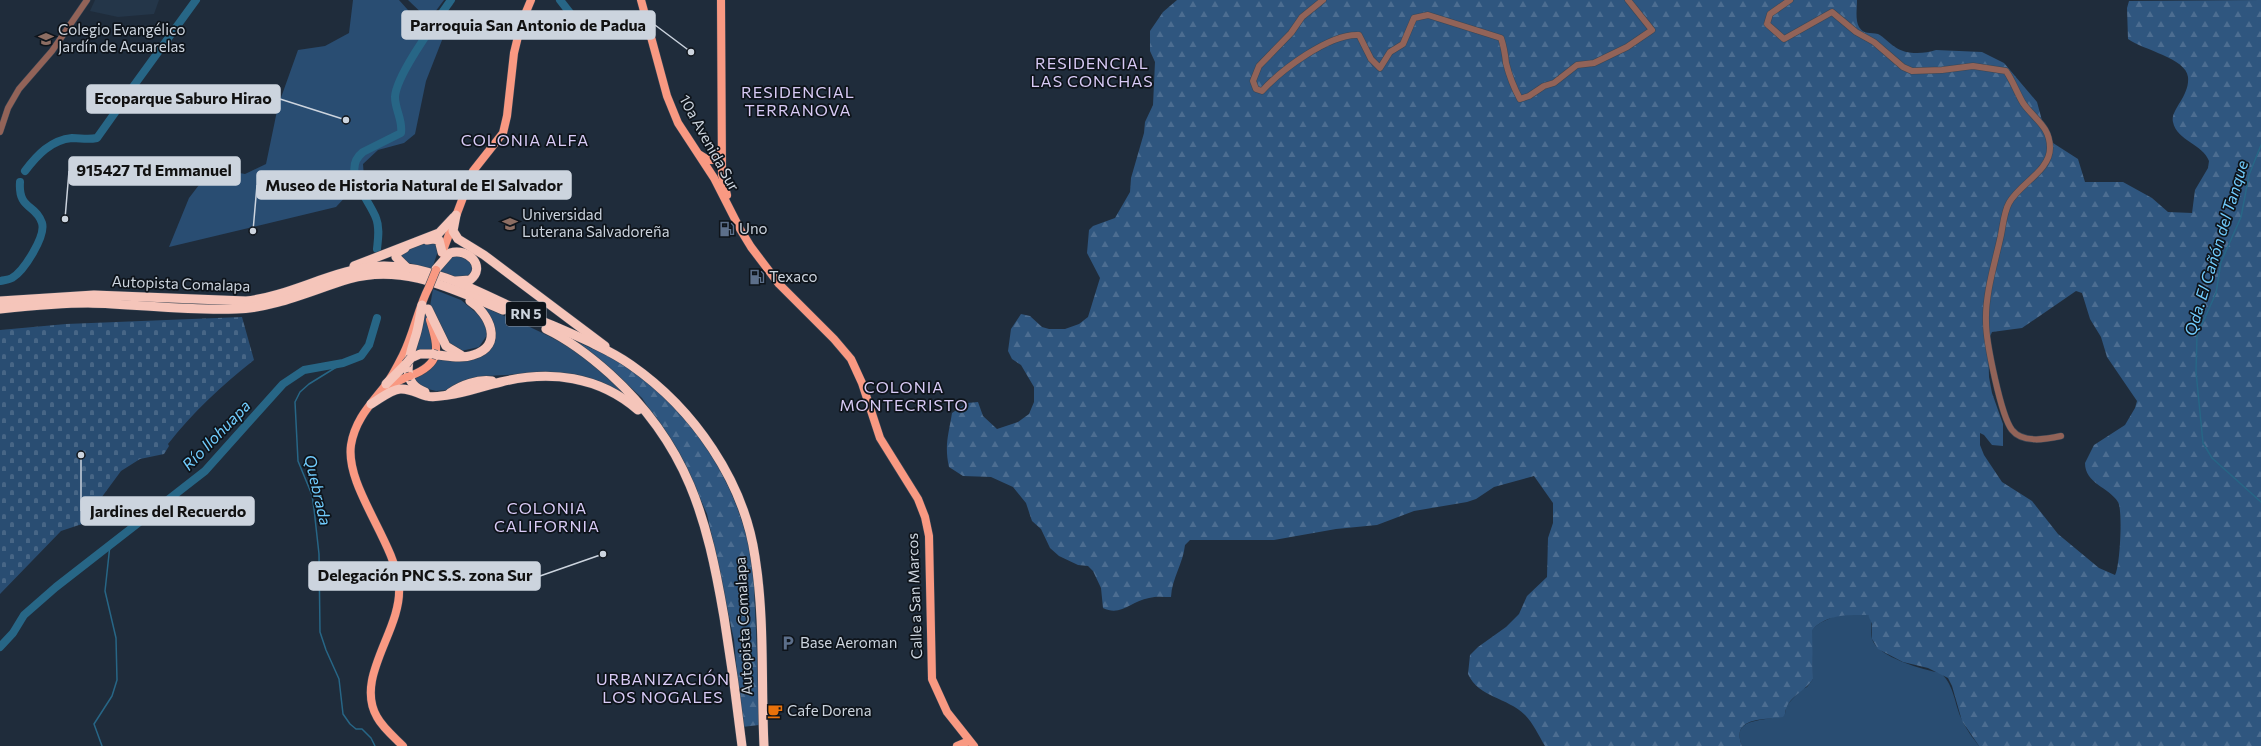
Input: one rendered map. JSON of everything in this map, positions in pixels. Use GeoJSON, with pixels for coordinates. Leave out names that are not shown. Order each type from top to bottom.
{"type":"FeatureCollection","features":[{"type":"Feature","properties":{"kind":"highway"},"geometry":{"type":"LineString","coordinates":[[317,282],[440,233],[456,215]]}},
{"type":"Feature","properties":{"kind":"highway"},"geometry":{"type":"LineString","coordinates":[[456,215],[453,231],[458,239],[484,255],[630,364]]}},
{"type":"Feature","properties":{"kind":"highway"},"geometry":{"type":"LineString","coordinates":[[406,267],[396,257],[400,250],[435,239],[441,242],[442,252]]}},
{"type":"Feature","properties":{"kind":"highway"},"geometry":{"type":"LineString","coordinates":[[436,270],[445,256],[452,252],[466,253],[474,260],[475,271],[470,280],[444,282]]}},
{"type":"Feature","properties":{"kind":"highway","name":"Autopista Comalapa"},"geometry":{"type":"LineString","coordinates":[[0,302],[94,295],[240,302],[270,298],[364,268],[406,267],[544,322],[630,364],[685,414],[715,452],[735,492],[747,525],[755,557],[758,591],[764,746]]}},
{"type":"Feature","properties":{"kind":"highway","name":"Autopista Comalapa"},"geometry":{"type":"LineString","coordinates":[[0,309],[81,303],[237,309],[280,302],[350,279],[380,275],[405,275],[444,282],[569,342],[618,381],[646,412],[669,443],[690,484],[708,533],[728,640],[742,746]]}},
{"type":"Feature","properties":{"kind":"highway"},"geometry":{"type":"LineString","coordinates":[[386,384],[408,361],[420,354],[466,356],[478,354],[487,346],[491,334],[490,322],[485,313],[444,282]]}},
{"type":"Feature","properties":{"kind":"highway"},"geometry":{"type":"LineString","coordinates":[[425,307],[446,346],[456,353],[466,356]]}},
{"type":"Feature","properties":{"kind":"highway"},"geometry":{"type":"LineString","coordinates":[[425,307],[409,357],[408,374],[411,381],[422,391],[431,393],[450,393],[490,385]]}},
{"type":"Feature","properties":{"kind":"highway"},"geometry":{"type":"LineString","coordinates":[[368,406],[400,389],[407,389],[431,397],[462,393],[527,376],[543,375],[570,378],[597,384],[634,406],[669,443]]}},
{"type":"Feature","properties":{"kind":"highway"},"geometry":{"type":"LineString","coordinates":[[450,393],[462,386],[481,381],[500,382]]}},
{"type":"Feature","properties":{"kind":"main road"},"geometry":{"type":"LineString","coordinates":[[403,746],[377,717],[370,695],[373,675],[394,620],[399,588],[394,566],[358,483],[351,454],[355,430],[368,406],[386,384],[404,352],[425,307],[429,287],[473,171],[503,133],[507,116],[518,38],[523,17],[532,0]]}},
{"type":"Feature","properties":{"kind":"main road","name":"10a Avenida Sur"},"geometry":{"type":"LineString","coordinates":[[641,0],[672,111],[700,155],[729,206]]}},
{"type":"Feature","properties":{"kind":"main road"},"geometry":{"type":"LineString","coordinates":[[721,0],[721,151],[722,175],[729,206]]}},
{"type":"Feature","properties":{"kind":"main road"},"geometry":{"type":"LineString","coordinates":[[700,155],[708,160],[713,160],[721,151]]}},
{"type":"Feature","properties":{"kind":"main road","name":"Calle a San Marcos"},"geometry":{"type":"LineString","coordinates":[[729,206],[740,229],[779,284],[834,339],[851,359],[862,383],[880,438],[918,499],[926,517],[929,536],[932,679],[947,712],[972,743]]}},
{"type":"Feature","properties":{"kind":"main road"},"geometry":{"type":"LineString","coordinates":[[368,406],[396,382],[428,367],[434,360],[436,340],[425,307]]}},
{"type":"Feature","properties":{"kind":"main road"},"geometry":{"type":"LineString","coordinates":[[957,746],[972,743]]}},
{"type":"Feature","properties":{"kind":"street"},"geometry":{"type":"LineString","coordinates":[[0,132],[8,108],[19,89],[52,51],[87,0]]}},
{"type":"Feature","properties":{"kind":"street"},"geometry":{"type":"LineString","coordinates":[[1323,0],[1302,17],[1291,33],[1258,66],[1253,81],[1256,89],[1262,91],[1285,69],[1331,40],[1349,35],[1359,35],[1371,58],[1380,68],[1390,52],[1403,44],[1414,18],[1428,15],[1500,38],[1505,48],[1506,63],[1514,87],[1520,99],[1529,96],[1544,86],[1554,83],[1577,65],[1594,63],[1627,47],[1652,30],[1628,0]]}},
{"type":"Feature","properties":{"kind":"street"},"geometry":{"type":"LineString","coordinates":[[1790,0],[1770,14],[1767,24],[1784,39],[1832,12],[1856,32],[1878,44],[1903,67],[1912,71],[1942,70],[1973,66],[2006,71],[2015,84],[2023,103],[2046,128],[2050,148],[2048,159],[2009,203],[1991,278],[1986,322],[1999,391],[2005,415],[2013,431],[2026,438],[2043,440],[2061,436]]}},
{"type":"Feature","properties":{"kind":"shaded area"},"geometry":{"type":"Polygon","coordinates":[[[95,0],[159,0],[154,14],[118,17],[90,11],[95,0]]]}},
{"type":"Feature","properties":{"kind":"green space"},"geometry":{"type":"Polygon","coordinates":[[[353,0],[399,0],[425,29],[444,35],[426,81],[415,134],[404,143],[378,150],[363,164],[364,177],[336,207],[169,247],[189,198],[212,168],[245,174],[266,164],[278,106],[298,50],[325,46],[349,33],[353,0]]]}},
{"type":"Feature","properties":{"kind":"green space"},"geometry":{"type":"Polygon","coordinates":[[[408,0],[444,0],[429,20],[408,0]]]}},
{"type":"Feature","properties":{"kind":"green space"},"geometry":{"type":"Polygon","coordinates":[[[1177,0],[1857,0],[1856,14],[1861,30],[1878,34],[1899,50],[1910,53],[1936,50],[1982,52],[2004,63],[2037,102],[2043,124],[2053,143],[2078,159],[2085,182],[2123,182],[2152,198],[2168,212],[2192,213],[2195,190],[2208,168],[2209,161],[2201,150],[2179,134],[2173,122],[2174,113],[2188,84],[2188,77],[2185,70],[2180,65],[2163,55],[2128,39],[2127,8],[2129,1],[2261,0],[2261,746],[1979,746],[1962,721],[1952,686],[1948,678],[1928,668],[1903,662],[1878,649],[1872,639],[1872,624],[1868,615],[1860,615],[1837,616],[1824,621],[1812,630],[1813,679],[1810,684],[1792,699],[1786,708],[1783,717],[1751,721],[1745,724],[1741,729],[1740,736],[1742,746],[1545,746],[1525,715],[1510,704],[1486,693],[1479,688],[1468,674],[1470,655],[1478,647],[1506,627],[1519,614],[1527,596],[1547,577],[1548,538],[1553,523],[1553,503],[1534,476],[1494,487],[1476,499],[1467,502],[1414,511],[1377,525],[1336,529],[1274,540],[1190,540],[1185,545],[1173,584],[1171,597],[1149,598],[1121,610],[1115,611],[1103,608],[1101,588],[1093,571],[1088,566],[1078,565],[1059,556],[1050,548],[1041,529],[1032,521],[1026,503],[1013,487],[991,477],[963,476],[949,467],[947,452],[948,439],[952,413],[967,403],[978,402],[983,416],[997,429],[1018,422],[1029,414],[1034,402],[1034,387],[1021,365],[1012,359],[1008,351],[1011,329],[1021,314],[1030,316],[1042,327],[1049,329],[1065,329],[1079,324],[1088,317],[1100,278],[1087,253],[1089,230],[1093,226],[1115,218],[1130,192],[1131,178],[1144,133],[1145,122],[1153,105],[1155,62],[1150,51],[1150,31],[1163,12],[1177,0]],[[2076,291],[2022,328],[1992,332],[1988,341],[1989,377],[1992,393],[2003,424],[2003,446],[1992,445],[1984,435],[1980,433],[1980,445],[1984,455],[2002,482],[2032,501],[2058,534],[2099,568],[2115,575],[2118,562],[2121,527],[2120,507],[2114,497],[2093,481],[2089,476],[2085,463],[2094,445],[2125,425],[2135,408],[2137,401],[2107,357],[2101,337],[2090,319],[2082,293],[2076,291]]]}},
{"type":"Feature","properties":{"kind":"green space"},"geometry":{"type":"Polygon","coordinates":[[[433,241],[439,248],[432,269],[405,262],[399,255],[403,251],[433,241]]]}},
{"type":"Feature","properties":{"kind":"green space"},"geometry":{"type":"Polygon","coordinates":[[[458,254],[473,263],[471,275],[459,278],[439,272],[446,259],[458,254]]]}},
{"type":"Feature","properties":{"kind":"green space"},"geometry":{"type":"Polygon","coordinates":[[[433,289],[461,300],[486,321],[487,335],[479,347],[461,351],[451,346],[430,306],[433,289]]]}},
{"type":"Feature","properties":{"kind":"green space"},"geometry":{"type":"Polygon","coordinates":[[[484,307],[538,331],[578,352],[602,371],[635,402],[577,376],[554,372],[487,376],[464,381],[446,390],[436,391],[420,387],[411,377],[436,356],[478,357],[494,326],[484,307]]]}},
{"type":"Feature","properties":{"kind":"green space"},"geometry":{"type":"Polygon","coordinates":[[[425,312],[433,339],[433,352],[412,355],[425,312]]]}},
{"type":"Feature","properties":{"kind":"green space"},"geometry":{"type":"Polygon","coordinates":[[[242,317],[254,360],[219,389],[198,410],[168,444],[169,446],[164,454],[140,459],[121,471],[82,524],[61,531],[0,594],[0,330],[66,324],[242,317]]]}},
{"type":"Feature","properties":{"kind":"green space"},"geometry":{"type":"Polygon","coordinates":[[[578,342],[623,364],[652,386],[693,428],[710,452],[724,478],[746,533],[753,568],[759,725],[742,727],[734,640],[707,514],[684,462],[642,398],[611,369],[578,342]]]}},
{"type":"Feature","properties":{"kind":"green space"},"geometry":{"type":"Polygon","coordinates":[[[1837,615],[1868,615],[1871,620],[1872,639],[1876,646],[1882,651],[1902,662],[1941,673],[1946,678],[1952,690],[1959,714],[1979,746],[1742,746],[1740,736],[1741,729],[1746,724],[1785,714],[1786,706],[1801,690],[1807,687],[1813,679],[1811,630],[1820,623],[1837,615]]]}},
{"type":"Feature","properties":{"kind":"waterway"},"geometry":{"type":"LineString","coordinates":[[127,95],[196,0]]}},
{"type":"Feature","properties":{"kind":"waterway","name":"Río Ilohuapa"},"geometry":{"type":"LineString","coordinates":[[377,249],[378,226],[376,218],[358,185],[354,167],[357,159],[363,152],[401,133],[401,124],[395,102],[397,87],[409,62],[451,0]]}},
{"type":"Feature","properties":{"kind":"waterway"},"geometry":{"type":"LineString","coordinates":[[560,0],[574,18]]}},
{"type":"Feature","properties":{"kind":"waterway"},"geometry":{"type":"LineString","coordinates":[[25,171],[34,159],[45,149],[57,142],[72,138],[97,138],[119,107]]}},
{"type":"Feature","properties":{"kind":"waterway","name":"Qda. El Cañón del Tanque"},"geometry":{"type":"LineString","coordinates":[[2261,145],[2249,175],[2241,217],[2221,262],[2216,293],[2197,335],[2196,372],[2203,443],[2212,458],[2261,502]]}},
{"type":"Feature","properties":{"kind":"waterway"},"geometry":{"type":"LineString","coordinates":[[0,281],[8,280],[17,274],[28,261],[41,236],[42,223],[36,213],[24,202],[20,191],[20,182]]}},
{"type":"Feature","properties":{"kind":"waterway","name":"Río Ilohuapa"},"geometry":{"type":"LineString","coordinates":[[0,647],[13,633],[24,615],[56,587],[205,471],[283,384],[304,370],[343,363],[361,356],[369,345],[377,318]]}},
{"type":"Feature","properties":{"kind":"waterway","name":"Quebrada"},"geometry":{"type":"LineString","coordinates":[[343,363],[309,384],[300,392],[295,402],[298,461],[312,495],[314,509],[319,554],[320,632],[339,679],[343,714],[350,724],[356,729],[362,729],[371,738],[375,746]]}},
{"type":"Feature","properties":{"kind":"waterway"},"geometry":{"type":"LineString","coordinates":[[102,746],[94,724],[112,696],[117,680],[116,638],[105,591],[110,545]]}},
{"type":"Feature","properties":{"kind":"place","name":"Colegio Evangélico Jardín de Acuarelas"},"geometry":{"type":"Point","coordinates":[46,39]}},
{"type":"Feature","properties":{"kind":"place","name":"Parroquia San Antonio de Padua"},"geometry":{"type":"Point","coordinates":[691,52]}},
{"type":"Feature","properties":{"kind":"place","name":"Ecoparque Saburo Hirao"},"geometry":{"type":"Point","coordinates":[346,120]}},
{"type":"Feature","properties":{"kind":"place","name":"915427 Td Emmanuel"},"geometry":{"type":"Point","coordinates":[65,219]}},
{"type":"Feature","properties":{"kind":"place","name":"Universidad Luterana Salvadoreña"},"geometry":{"type":"Point","coordinates":[510,224]}},
{"type":"Feature","properties":{"kind":"place","name":"Uno"},"geometry":{"type":"Point","coordinates":[727,229]}},
{"type":"Feature","properties":{"kind":"place","name":"Museo de Historia Natural de El Salvador"},"geometry":{"type":"Point","coordinates":[253,231]}},
{"type":"Feature","properties":{"kind":"place","name":"Texaco"},"geometry":{"type":"Point","coordinates":[757,277]}},
{"type":"Feature","properties":{"kind":"place","name":"Jardines del Recuerdo"},"geometry":{"type":"Point","coordinates":[81,455]}},
{"type":"Feature","properties":{"kind":"place","name":"Delegación PNC S.S. zona Sur"},"geometry":{"type":"Point","coordinates":[603,554]}},
{"type":"Feature","properties":{"kind":"place","name":"Base Aeroman"},"geometry":{"type":"Point","coordinates":[788,643]}},
{"type":"Feature","properties":{"kind":"place","name":"Cafe Dorena"},"geometry":{"type":"Point","coordinates":[775,711]}},
{"type":"Feature","properties":{"kind":"district","name":"RESIDENCIAL LAS CONCHAS"},"geometry":{"type":"Point","coordinates":[1092,72]}},
{"type":"Feature","properties":{"kind":"district","name":"RESIDENCIAL TERRANOVA"},"geometry":{"type":"Point","coordinates":[798,101]}},
{"type":"Feature","properties":{"kind":"district","name":"COLONIA ALFA"},"geometry":{"type":"Point","coordinates":[525,140]}},
{"type":"Feature","properties":{"kind":"district","name":"COLONIA MONTECRISTO"},"geometry":{"type":"Point","coordinates":[904,396]}},
{"type":"Feature","properties":{"kind":"district","name":"COLONIA CALIFORNIA"},"geometry":{"type":"Point","coordinates":[547,517]}},
{"type":"Feature","properties":{"kind":"district","name":"URBANIZACIÓN LOS NOGALES"},"geometry":{"type":"Point","coordinates":[663,688]}}]}
